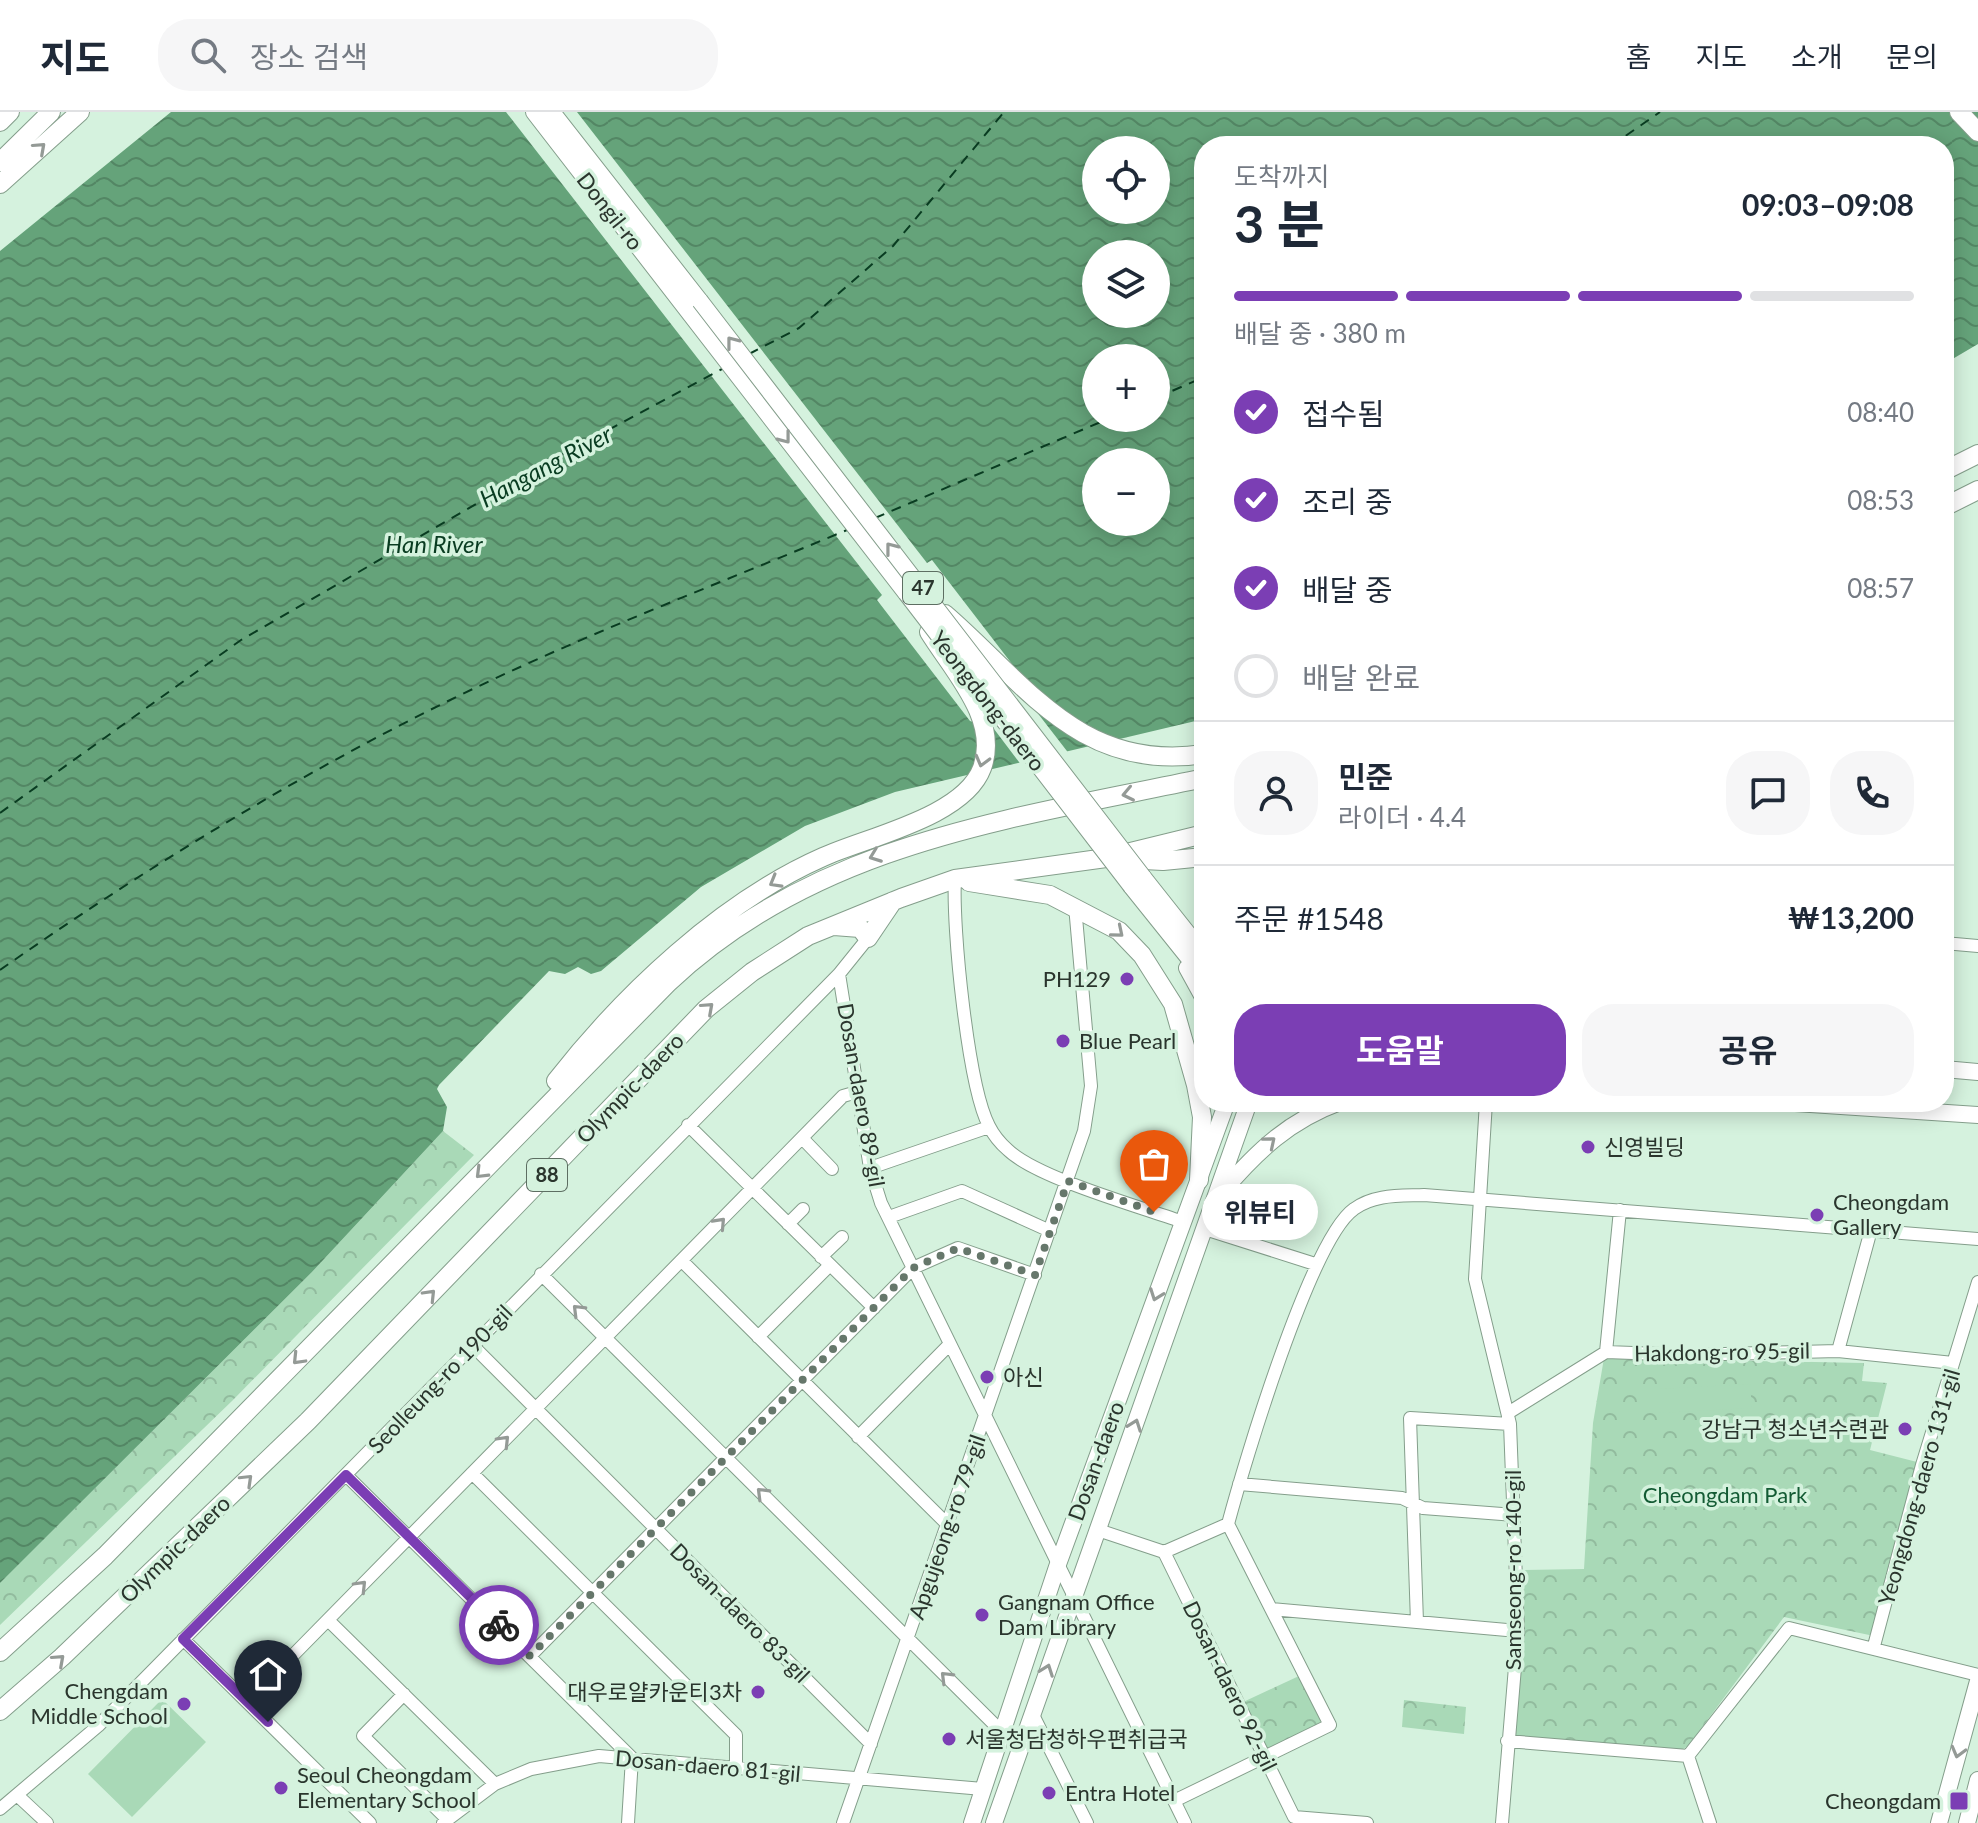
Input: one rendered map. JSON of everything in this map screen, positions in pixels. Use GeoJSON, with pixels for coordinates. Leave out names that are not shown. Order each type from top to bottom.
{"type":"FeatureCollection","features":[{"type":"Feature","properties":{"kind":"highway"},"geometry":{"type":"LineString","coordinates":[[0,122],[10,112]]}},
{"type":"Feature","properties":{"kind":"highway"},"geometry":{"type":"LineString","coordinates":[[0,162],[51,112]]}},
{"type":"Feature","properties":{"kind":"highway"},"geometry":{"type":"LineString","coordinates":[[0,184],[80,112]]}},
{"type":"Feature","properties":{"kind":"highway"},"geometry":{"type":"LineString","coordinates":[[1959,112],[1978,132]]}},
{"type":"Feature","properties":{"kind":"highway"},"geometry":{"type":"LineString","coordinates":[[1954,466],[1978,454]]}},
{"type":"Feature","properties":{"kind":"highway"},"geometry":{"type":"LineString","coordinates":[[1954,502],[1978,490]]}},
{"type":"Feature","properties":{"kind":"highway"},"geometry":{"type":"LineString","coordinates":[[512,1141],[559,1078],[675,955],[741,903],[795,870],[959,799],[976,780],[985,757],[986,737],[980,714],[906,593]]}},
{"type":"Feature","properties":{"kind":"highway"},"geometry":{"type":"LineString","coordinates":[[938,608],[982,646],[1037,704],[1073,729],[1139,754],[1194,754]]}},
{"type":"Feature","properties":{"kind":"highway","name":"Olympic-daero"},"geometry":{"type":"LineString","coordinates":[[0,1652],[105,1556],[687,965],[736,927],[821,878],[921,841],[1194,780]]}},
{"type":"Feature","properties":{"kind":"highway","name":"Olympic-daero"},"geometry":{"type":"LineString","coordinates":[[0,1711],[62,1657],[308,1421],[706,1009],[752,972],[808,936],[955,879],[1106,858],[1194,836]]}},
{"type":"Feature","properties":{"kind":"highway"},"geometry":{"type":"LineString","coordinates":[[1106,858],[1163,861],[1194,858]]}},
{"type":"Feature","properties":{"kind":"highway"},"geometry":{"type":"LineString","coordinates":[[955,879],[1031,889],[1075,906],[1119,931],[1142,955],[1173,1004],[1194,1086]]}},
{"type":"Feature","properties":{"kind":"highway"},"geometry":{"type":"LineString","coordinates":[[832,926],[860,928],[868,938],[893,901]]}},
{"type":"Feature","properties":{"kind":"highway"},"geometry":{"type":"LineString","coordinates":[[1199,1180],[1201,1112]]}},
{"type":"Feature","properties":{"kind":"main road","name":"Dongil-ro"},"geometry":{"type":"LineString","coordinates":[[534,112],[693,306]]}},
{"type":"Feature","properties":{"kind":"main road","name":"Dongil-ro"},"geometry":{"type":"LineString","coordinates":[[552,112],[693,306]]}},
{"type":"Feature","properties":{"kind":"main road","name":"Yeongdong-daero"},"geometry":{"type":"LineString","coordinates":[[693,306],[906,593],[1137,882],[1194,943]]}},
{"type":"Feature","properties":{"kind":"main road","name":"Yeongdong-daero"},"geometry":{"type":"LineString","coordinates":[[693,306],[938,608],[1137,882],[1173,942],[1194,966]]}},
{"type":"Feature","properties":{"kind":"main road"},"geometry":{"type":"LineString","coordinates":[[1173,942],[1194,981]]}},
{"type":"Feature","properties":{"kind":"main road"},"geometry":{"type":"LineString","coordinates":[[1954,1070],[1978,1072]]}},
{"type":"Feature","properties":{"kind":"main road"},"geometry":{"type":"LineString","coordinates":[[1215,1134],[1216,1112]]}},
{"type":"Feature","properties":{"kind":"main road","name":"Dosan-daero"},"geometry":{"type":"LineString","coordinates":[[994,1823],[1032,1713],[1065,1583],[1183,1222],[1223,1112]]}},
{"type":"Feature","properties":{"kind":"main road","name":"Dosan-daero"},"geometry":{"type":"LineString","coordinates":[[972,1823],[1002,1732],[1065,1583],[1098,1530],[1246,1112]]}},
{"type":"Feature","properties":{"kind":"main road"},"geometry":{"type":"LineString","coordinates":[[1217,1198],[1272,1138],[1317,1112]]}},
{"type":"Feature","properties":{"kind":"main road"},"geometry":{"type":"LineString","coordinates":[[1932,1112],[1978,1115]]}},
{"type":"Feature","properties":{"kind":"main road"},"geometry":{"type":"LineString","coordinates":[[1939,1823],[1978,1678]]}},
{"type":"Feature","properties":{"kind":"main road"},"geometry":{"type":"LineString","coordinates":[[1967,1823],[1978,1780]]}},
{"type":"Feature","properties":{"kind":"street"},"geometry":{"type":"LineString","coordinates":[[955,879],[953,904],[970,1042],[979,1096],[989,1127],[1018,1158],[1068,1181],[1183,1222]]}},
{"type":"Feature","properties":{"kind":"street","name":"Apgujeong-ro 79-gil"},"geometry":{"type":"LineString","coordinates":[[843,1823],[1084,1131],[1091,1086],[1075,906]]}},
{"type":"Feature","properties":{"kind":"street","name":"Seolleung-ro 190-gil"},"geometry":{"type":"LineString","coordinates":[[0,1809],[98,1726],[839,974],[868,938]]}},
{"type":"Feature","properties":{"kind":"street"},"geometry":{"type":"LineString","coordinates":[[1954,944],[1978,946]]}},
{"type":"Feature","properties":{"kind":"street","name":"Dosan-daero 89-gil"},"geometry":{"type":"LineString","coordinates":[[839,974],[870,1168],[889,1217],[1065,1583],[1185,1823]]}},
{"type":"Feature","properties":{"kind":"street"},"geometry":{"type":"LineString","coordinates":[[247,1702],[843,1096],[857,1092]]}},
{"type":"Feature","properties":{"kind":"street","name":"Samseong-ro 140-gil"},"geometry":{"type":"LineString","coordinates":[[1485,1112],[1475,1279],[1509,1418],[1518,1631],[1502,1823]]}},
{"type":"Feature","properties":{"kind":"street"},"geometry":{"type":"LineString","coordinates":[[688,1125],[874,1308]]}},
{"type":"Feature","properties":{"kind":"street"},"geometry":{"type":"LineString","coordinates":[[870,1168],[989,1127]]}},
{"type":"Feature","properties":{"kind":"street"},"geometry":{"type":"LineString","coordinates":[[802,1138],[832,1169]]}},
{"type":"Feature","properties":{"kind":"street"},"geometry":{"type":"LineString","coordinates":[[889,1217],[962,1191],[1050,1231]]}},
{"type":"Feature","properties":{"kind":"street"},"geometry":{"type":"LineString","coordinates":[[1174,1801],[1330,1725],[1228,1524],[1315,1264],[1337,1224],[1354,1208],[1376,1198],[1424,1195],[1978,1239]]}},
{"type":"Feature","properties":{"kind":"street"},"geometry":{"type":"LineString","coordinates":[[788,1224],[803,1209]]}},
{"type":"Feature","properties":{"kind":"street"},"geometry":{"type":"LineString","coordinates":[[1606,1352],[1620,1210]]}},
{"type":"Feature","properties":{"kind":"street"},"geometry":{"type":"LineString","coordinates":[[1205,1229],[1315,1264]]}},
{"type":"Feature","properties":{"kind":"street"},"geometry":{"type":"LineString","coordinates":[[1838,1351],[1871,1230]]}},
{"type":"Feature","properties":{"kind":"street"},"geometry":{"type":"LineString","coordinates":[[758,1337],[826,1261],[842,1237]]}},
{"type":"Feature","properties":{"kind":"street"},"geometry":{"type":"LineString","coordinates":[[530,1656],[913,1268],[958,1248],[1035,1275]]}},
{"type":"Feature","properties":{"kind":"street"},"geometry":{"type":"LineString","coordinates":[[683,1262],[947,1524]]}},
{"type":"Feature","properties":{"kind":"street"},"geometry":{"type":"LineString","coordinates":[[541,1274],[1002,1732]]}},
{"type":"Feature","properties":{"kind":"street","name":"Yeongdong-daero 131-gil"},"geometry":{"type":"LineString","coordinates":[[1874,1646],[1922,1465],[1978,1282]]}},
{"type":"Feature","properties":{"kind":"street"},"geometry":{"type":"LineString","coordinates":[[858,1437],[950,1344]]}},
{"type":"Feature","properties":{"kind":"street","name":"Dosan-daero 83-gil"},"geometry":{"type":"LineString","coordinates":[[473,1346],[871,1744]]}},
{"type":"Feature","properties":{"kind":"street","name":"Hakdong-ro 95-gil"},"geometry":{"type":"LineString","coordinates":[[1509,1418],[1606,1352],[1688,1355],[1838,1351],[1953,1363]]}},
{"type":"Feature","properties":{"kind":"street"},"geometry":{"type":"LineString","coordinates":[[1417,1622],[1410,1418],[1509,1418]]}},
{"type":"Feature","properties":{"kind":"street"},"geometry":{"type":"LineString","coordinates":[[472,1473],[736,1735],[736,1768]]}},
{"type":"Feature","properties":{"kind":"street"},"geometry":{"type":"LineString","coordinates":[[346,1475],[632,1758],[628,1823]]}},
{"type":"Feature","properties":{"kind":"street"},"geometry":{"type":"LineString","coordinates":[[1239,1484],[1402,1498],[1414,1506],[1515,1515]]}},
{"type":"Feature","properties":{"kind":"street"},"geometry":{"type":"LineString","coordinates":[[1098,1530],[1164,1552],[1228,1524]]}},
{"type":"Feature","properties":{"kind":"street","name":"Dosan-daero 92-gil"},"geometry":{"type":"LineString","coordinates":[[1164,1552],[1294,1817],[1367,1823]]}},
{"type":"Feature","properties":{"kind":"street"},"geometry":{"type":"LineString","coordinates":[[1271,1609],[1518,1631]]}},
{"type":"Feature","properties":{"kind":"street"},"geometry":{"type":"LineString","coordinates":[[328,1620],[495,1784]]}},
{"type":"Feature","properties":{"kind":"street"},"geometry":{"type":"LineString","coordinates":[[1688,1756],[1789,1628],[1874,1646],[1978,1678]]}},
{"type":"Feature","properties":{"kind":"street"},"geometry":{"type":"LineString","coordinates":[[183,1639],[370,1823]]}},
{"type":"Feature","properties":{"kind":"street","name":"Dosan-daero 81-gil"},"geometry":{"type":"LineString","coordinates":[[404,1694],[363,1736],[445,1821],[495,1784],[531,1769],[566,1760],[632,1758],[983,1789]]}},
{"type":"Feature","properties":{"kind":"street"},"geometry":{"type":"LineString","coordinates":[[1032,1713],[1087,1823]]}},
{"type":"Feature","properties":{"kind":"street"},"geometry":{"type":"LineString","coordinates":[[1507,1741],[1688,1756]]}},
{"type":"Feature","properties":{"kind":"street"},"geometry":{"type":"LineString","coordinates":[[1688,1756],[1710,1823]]}},
{"type":"Feature","properties":{"kind":"street"},"geometry":{"type":"LineString","coordinates":[[17,1795],[47,1823]]}},
{"type":"Feature","properties":{"kind":"green space"},"geometry":{"type":"Polygon","coordinates":[[[443,1131],[474,1155],[232,1401],[0,1625],[0,1583],[312,1272],[443,1131]]]}},
{"type":"Feature","properties":{"kind":"green space","name":"Cheongdam Park"},"geometry":{"type":"Polygon","coordinates":[[[1604,1358],[1864,1363],[1862,1381],[1887,1383],[1870,1450],[1921,1463],[1874,1636],[1784,1617],[1688,1746],[1676,1753],[1517,1737],[1514,1730],[1522,1570],[1584,1569],[1593,1423],[1604,1358]]]}},
{"type":"Feature","properties":{"kind":"green space"},"geometry":{"type":"Polygon","coordinates":[[[1750,1384],[1752,1408],[1659,1413],[1659,1389],[1750,1384]]]}},
{"type":"Feature","properties":{"kind":"green space"},"geometry":{"type":"Polygon","coordinates":[[[1299,1676],[1321,1720],[1319,1726],[1269,1750],[1262,1745],[1241,1703],[1299,1676]]]}},
{"type":"Feature","properties":{"kind":"green space"},"geometry":{"type":"Polygon","coordinates":[[[162,1699],[206,1742],[132,1817],[88,1774],[162,1699]]]}},
{"type":"Feature","properties":{"kind":"green space"},"geometry":{"type":"Polygon","coordinates":[[[1404,1700],[1466,1707],[1464,1734],[1402,1727],[1404,1700]]]}},
{"type":"Feature","properties":{"kind":"water","name":"Han River"},"geometry":{"type":"Polygon","coordinates":[[[171,112],[1978,112],[1978,344],[1954,358],[1954,136],[1194,136],[1194,721],[895,792],[805,826],[701,887],[601,971],[591,974],[578,967],[565,974],[549,971],[439,1085],[437,1089],[447,1107],[443,1131],[312,1272],[0,1583],[0,251],[171,112]]]}},
{"type":"Feature","properties":{"kind":"pier"},"geometry":{"type":"Polygon","coordinates":[[[506,112],[577,112],[927,563],[932,560],[1029,686],[1036,711],[1070,755],[1022,766],[994,729],[970,721],[877,600],[882,595],[506,112]]]}},
{"type":"Feature","properties":{"kind":"ferry route"},"geometry":{"type":"LineString","coordinates":[[749,354],[799,328],[893,246],[1004,112]]}},
{"type":"Feature","properties":{"kind":"ferry route"},"geometry":{"type":"LineString","coordinates":[[1625,136],[1660,112]]}},
{"type":"Feature","properties":{"kind":"ferry route"},"geometry":{"type":"LineString","coordinates":[[0,813],[241,640],[554,459],[722,369]]}},
{"type":"Feature","properties":{"kind":"ferry route"},"geometry":{"type":"LineString","coordinates":[[1170,392],[1194,381]]}},
{"type":"Feature","properties":{"kind":"ferry route"},"geometry":{"type":"LineString","coordinates":[[875,518],[1082,430]]}},
{"type":"Feature","properties":{"kind":"ferry route"},"geometry":{"type":"LineString","coordinates":[[0,970],[210,832],[374,739],[533,661],[847,530]]}},
{"type":"Feature","properties":{"kind":"way so far"},"geometry":{"type":"LineString","coordinates":[[499,1625],[530,1656],[913,1268],[958,1248],[1035,1275],[1068,1181],[1154,1212]]}},
{"type":"Feature","properties":{"kind":"place","name":"PH129"},"geometry":{"type":"Point","coordinates":[1127,979]}},
{"type":"Feature","properties":{"kind":"place","name":"Blue Pearl"},"geometry":{"type":"Point","coordinates":[1063,1041]}},
{"type":"Feature","properties":{"kind":"place","name":"신영빌딩"},"geometry":{"type":"Point","coordinates":[1588,1147]}},
{"type":"Feature","properties":{"kind":"place","name":"위뷰티"},"geometry":{"type":"Point","coordinates":[1154,1212]}},
{"type":"Feature","properties":{"kind":"place","name":"Cheongdam Gallery"},"geometry":{"type":"Point","coordinates":[1817,1215]}},
{"type":"Feature","properties":{"kind":"place","name":"아신"},"geometry":{"type":"Point","coordinates":[987,1377]}},
{"type":"Feature","properties":{"kind":"place","name":"강남구 청소년수련관"},"geometry":{"type":"Point","coordinates":[1905,1429]}},
{"type":"Feature","properties":{"kind":"place","name":"Gangnam Office Dam Library"},"geometry":{"type":"Point","coordinates":[982,1615]}},
{"type":"Feature","properties":{"kind":"place","name":"대우로얄카운티3차"},"geometry":{"type":"Point","coordinates":[758,1692]}},
{"type":"Feature","properties":{"kind":"place","name":"Chengdam Middle School"},"geometry":{"type":"Point","coordinates":[184,1704]}},
{"type":"Feature","properties":{"kind":"place","name":"서울청담청하우편취급국"},"geometry":{"type":"Point","coordinates":[949,1739]}},
{"type":"Feature","properties":{"kind":"place","name":"Seoul Cheongdam Elementary School"},"geometry":{"type":"Point","coordinates":[281,1788]}},
{"type":"Feature","properties":{"kind":"place","name":"Entra Hotel"},"geometry":{"type":"Point","coordinates":[1049,1793]}},
{"type":"Feature","properties":{"kind":"place","name":"Cheongdam"},"geometry":{"type":"Point","coordinates":[1959,1801]}},
{"type":"Feature","properties":{"kind":"route"},"geometry":{"type":"LineString","coordinates":[[268,1722],[183,1639],[346,1475],[499,1625]]}},
{"type":"Feature","properties":{"kind":"water label","name":"Hangang River"},"geometry":{"type":"Point","coordinates":[546,467]}}]}
